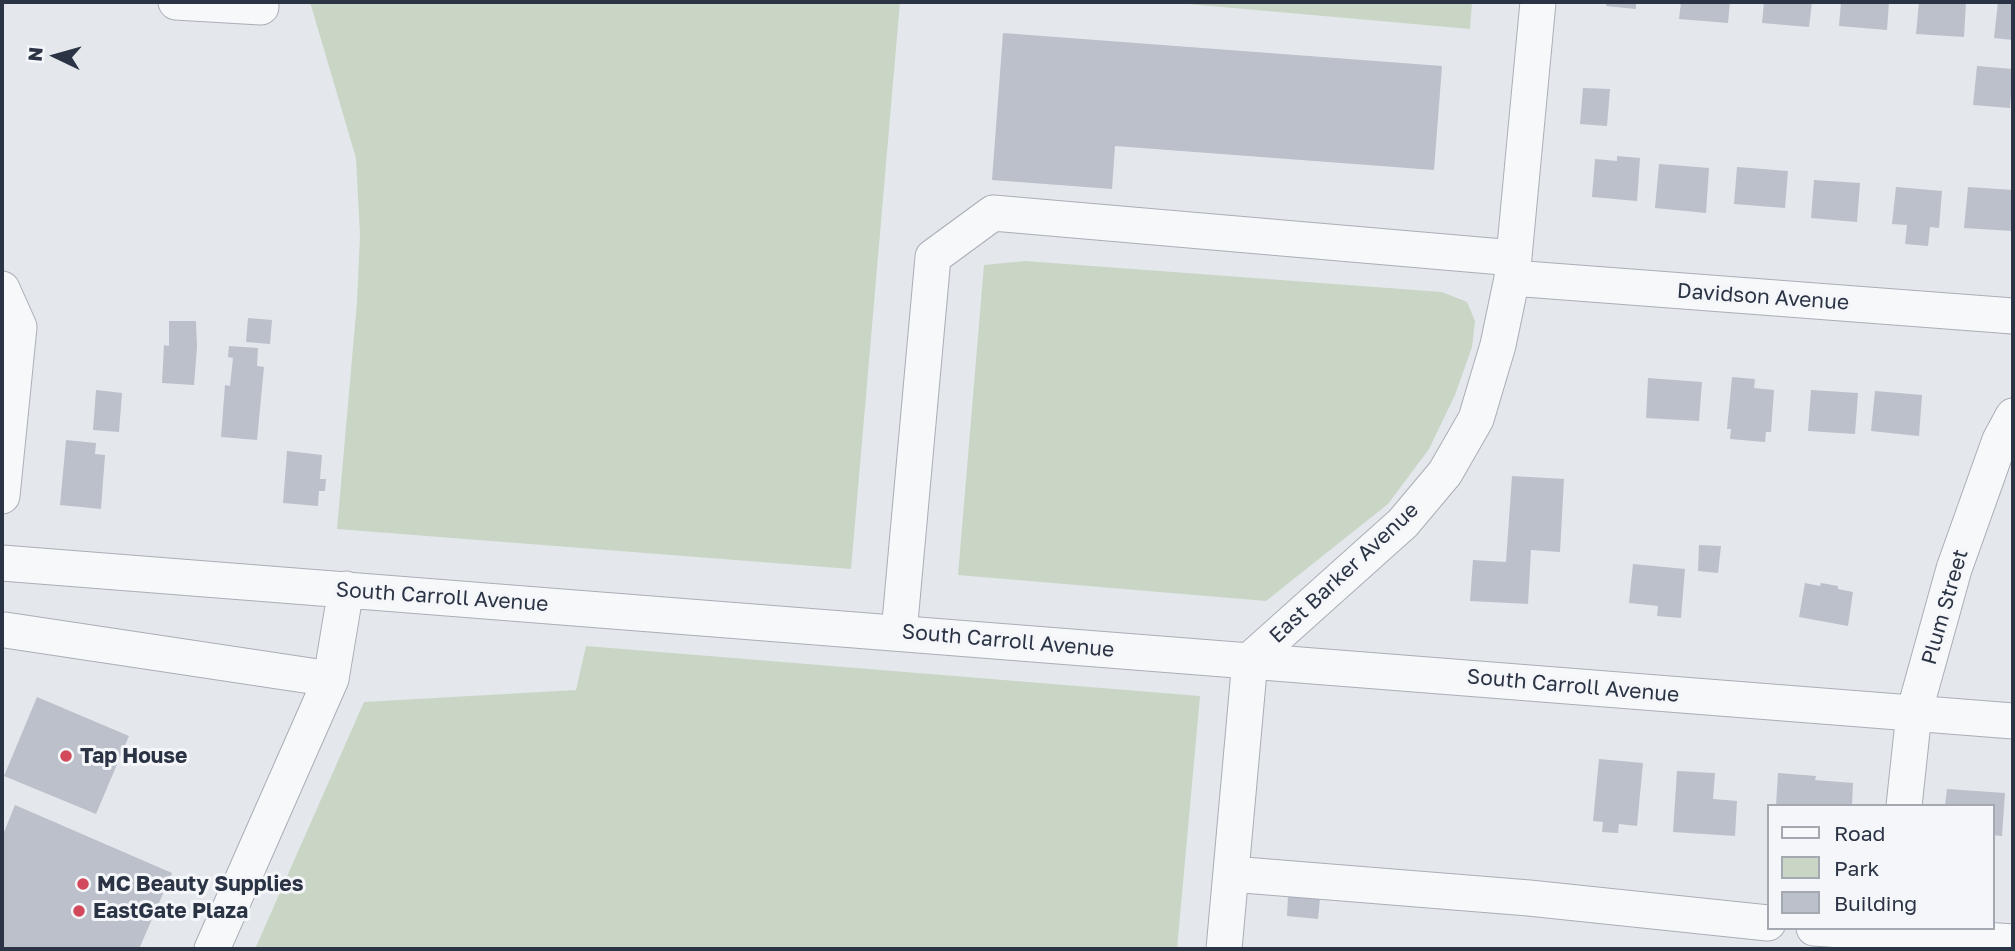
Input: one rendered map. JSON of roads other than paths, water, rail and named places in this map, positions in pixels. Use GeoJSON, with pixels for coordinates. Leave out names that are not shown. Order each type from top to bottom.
{"type":"FeatureCollection","features":[{"type":"Feature","properties":{"kind":"street"},"geometry":{"type":"LineString","coordinates":[[176,2],[261,7]]}},
{"type":"Feature","properties":{"kind":"street","name":"East Barker Avenue"},"geometry":{"type":"LineString","coordinates":[[1224,949],[1250,660],[1403,523],[1445,473],[1476,419],[1498,345],[1513,268],[1538,2]]}},
{"type":"Feature","properties":{"kind":"street","name":"Davidson Avenue"},"geometry":{"type":"LineString","coordinates":[[899,633],[933,257],[993,212],[1513,268],[2013,316]]}},
{"type":"Feature","properties":{"kind":"street"},"geometry":{"type":"LineString","coordinates":[[2,289],[19,327],[2,496]]}},
{"type":"Feature","properties":{"kind":"street","name":"Plum Street"},"geometry":{"type":"LineString","coordinates":[[1904,804],[1914,713],[1954,569],[2000,440],[2013,416]]}},
{"type":"Feature","properties":{"kind":"street","name":"South Carroll Avenue"},"geometry":{"type":"LineString","coordinates":[[2,562],[2013,721]]}},
{"type":"Feature","properties":{"kind":"street"},"geometry":{"type":"LineString","coordinates":[[212,949],[331,679],[346,589]]}},
{"type":"Feature","properties":{"kind":"street"},"geometry":{"type":"LineString","coordinates":[[3,625],[331,679]]}},
{"type":"Feature","properties":{"kind":"street"},"geometry":{"type":"LineString","coordinates":[[1231,874],[1529,898],[1766,923]]}},
{"type":"Feature","properties":{"kind":"street"},"geometry":{"type":"LineString","coordinates":[[1831,930],[1889,937],[2013,942]]}},
{"type":"Feature","properties":{"kind":"place","name":"Tap House"},"geometry":{"type":"Point","coordinates":[66,756]}},
{"type":"Feature","properties":{"kind":"place","name":"MC Beauty Supplies"},"geometry":{"type":"Point","coordinates":[83,884]}},
{"type":"Feature","properties":{"kind":"place","name":"EastGate Plaza"},"geometry":{"type":"Point","coordinates":[79,911]}}]}
